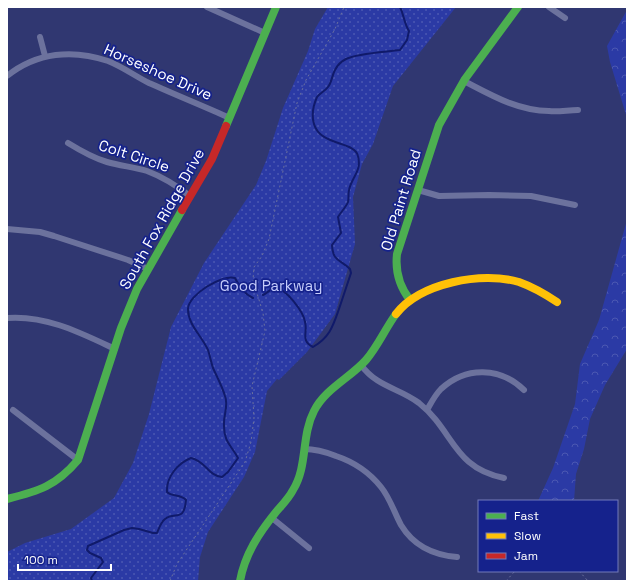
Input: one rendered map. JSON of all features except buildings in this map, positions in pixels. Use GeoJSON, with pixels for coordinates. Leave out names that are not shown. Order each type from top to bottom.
{"type":"FeatureCollection","features":[{"type":"Feature","properties":{"kind":"street"},"geometry":{"type":"LineString","coordinates":[[207,7],[265,33]]}},
{"type":"Feature","properties":{"kind":"street","name":"South Fox Ridge Drive"},"geometry":{"type":"LineString","coordinates":[[7,499],[41,490],[51,485],[69,472],[78,460],[129,309],[148,268],[212,159],[276,7]]}},
{"type":"Feature","properties":{"kind":"street","name":"Old Paint Road"},"geometry":{"type":"LineString","coordinates":[[410,300],[401,287],[398,279],[396,261],[439,125],[446,110],[464,81],[518,7]]}},
{"type":"Feature","properties":{"kind":"street"},"geometry":{"type":"LineString","coordinates":[[549,7],[565,18]]}},
{"type":"Feature","properties":{"kind":"street"},"geometry":{"type":"LineString","coordinates":[[40,37],[45,56]]}},
{"type":"Feature","properties":{"kind":"street","name":"Horseshoe Drive"},"geometry":{"type":"LineString","coordinates":[[7,76],[21,66],[45,56],[57,54],[94,57],[108,61],[142,79],[230,118]]}},
{"type":"Feature","properties":{"kind":"street"},"geometry":{"type":"LineString","coordinates":[[464,81],[496,98],[526,108],[548,111],[578,110]]}},
{"type":"Feature","properties":{"kind":"street","name":"Colt Circle"},"geometry":{"type":"LineString","coordinates":[[68,143],[106,162],[135,168],[160,176],[190,196]]}},
{"type":"Feature","properties":{"kind":"street"},"geometry":{"type":"LineString","coordinates":[[418,190],[439,196],[531,196],[575,205]]}},
{"type":"Feature","properties":{"kind":"street"},"geometry":{"type":"LineString","coordinates":[[7,229],[40,232],[128,260],[148,268]]}},
{"type":"Feature","properties":{"kind":"street"},"geometry":{"type":"LineString","coordinates":[[240,581],[241,571],[249,549],[256,537],[287,500],[298,480],[302,470],[304,449],[310,421],[320,401],[336,384],[361,365],[378,345],[395,315],[410,300],[434,288],[464,280],[484,278],[510,280],[530,285],[557,302]]}},
{"type":"Feature","properties":{"kind":"street"},"geometry":{"type":"LineString","coordinates":[[7,318],[26,318],[55,323],[115,349]]}},
{"type":"Feature","properties":{"kind":"street"},"geometry":{"type":"LineString","coordinates":[[361,365],[370,376],[378,382],[407,395],[427,410],[439,423],[456,450],[466,461],[486,473],[504,478]]}},
{"type":"Feature","properties":{"kind":"street"},"geometry":{"type":"LineString","coordinates":[[427,410],[435,396],[450,383],[474,373],[485,372],[501,374],[517,383],[524,390]]}},
{"type":"Feature","properties":{"kind":"street"},"geometry":{"type":"LineString","coordinates":[[14,410],[78,460]]}},
{"type":"Feature","properties":{"kind":"street"},"geometry":{"type":"LineString","coordinates":[[304,449],[324,451],[345,459],[364,470],[388,497],[402,525],[414,540],[429,551],[456,557]]}},
{"type":"Feature","properties":{"kind":"street"},"geometry":{"type":"LineString","coordinates":[[272,518],[309,548]]}},
{"type":"Feature","properties":{"kind":"path"},"geometry":{"type":"LineString","coordinates":[[170,581],[177,564],[245,462],[251,442],[254,418],[252,386],[265,331],[263,313],[253,280],[254,267],[262,256],[269,239],[297,103],[306,80],[336,29],[344,7]]}},
{"type":"Feature","properties":{"kind":"path"},"geometry":{"type":"LineString","coordinates":[[506,581],[514,572]]}},
{"type":"Feature","properties":{"kind":"path"},"geometry":{"type":"LineString","coordinates":[[580,572],[588,581]]}},
{"type":"Feature","properties":{"kind":"green space","name":"Good Parkway"},"geometry":{"type":"Polygon","coordinates":[[[328,7],[456,7],[393,86],[373,144],[362,164],[353,197],[355,244],[335,314],[307,352],[279,380],[277,379],[267,391],[255,452],[244,477],[208,532],[200,557],[198,581],[7,581],[7,552],[25,543],[71,529],[114,498],[133,463],[149,414],[171,327],[204,263],[256,185],[266,161],[283,108],[308,51],[315,29],[328,7]]]}},
{"type":"Feature","properties":{"kind":"green space"},"geometry":{"type":"Polygon","coordinates":[[[627,10],[627,118],[610,62],[607,46],[627,10]]]}},
{"type":"Feature","properties":{"kind":"green space"},"geometry":{"type":"Polygon","coordinates":[[[627,220],[627,349],[605,385],[590,419],[584,449],[576,474],[574,500],[538,500],[553,468],[575,404],[580,364],[599,320],[627,220]]]}},
{"type":"Feature","properties":{"kind":"waterway"},"geometry":{"type":"LineString","coordinates":[[263,295],[274,288],[283,291],[293,301],[304,318],[306,326],[305,336],[307,342],[313,347],[327,335],[333,326],[351,273],[350,269],[335,257],[332,245],[341,233],[338,217],[348,202],[350,185],[358,170],[359,161],[355,151],[351,148],[330,140],[317,131],[313,120],[314,107],[317,97],[328,87],[336,68],[344,60],[364,54],[400,50],[407,40],[409,31],[400,7]]}},
{"type":"Feature","properties":{"kind":"waterway"},"geometry":{"type":"LineString","coordinates":[[92,581],[91,578],[103,562],[101,558],[87,550],[88,546],[132,528],[157,533],[161,523],[165,519],[183,512],[186,500],[182,497],[171,495],[167,492],[168,481],[177,467],[191,458],[200,462],[213,474],[222,477],[228,472],[238,458],[225,436],[224,422],[226,400],[224,392],[213,368],[208,350],[190,320],[188,309],[189,303],[199,292],[214,282],[222,279],[235,278],[244,292],[253,298]]}},
{"type":"Feature","properties":{"kind":"traffic: fast"},"geometry":{"type":"LineString","coordinates":[[226,126],[276,7]]}},
{"type":"Feature","properties":{"kind":"traffic: fast"},"geometry":{"type":"LineString","coordinates":[[410,300],[403,289],[397,273],[397,254],[439,125],[465,79],[518,7]]}},
{"type":"Feature","properties":{"kind":"traffic: fast"},"geometry":{"type":"LineString","coordinates":[[7,499],[38,490],[54,482],[70,469],[78,460],[121,328],[137,289],[182,210]]}},
{"type":"Feature","properties":{"kind":"traffic: fast"},"geometry":{"type":"LineString","coordinates":[[240,581],[245,562],[258,536],[290,496],[298,481],[303,461],[307,431],[314,411],[331,390],[366,360],[396,314]]}},
{"type":"Feature","properties":{"kind":"traffic: slow"},"geometry":{"type":"LineString","coordinates":[[396,314],[407,303],[420,294],[436,287],[470,279],[488,278],[519,282],[539,291],[557,302]]}},
{"type":"Feature","properties":{"kind":"traffic: jam"},"geometry":{"type":"LineString","coordinates":[[182,210],[212,159],[226,126]]}}]}
